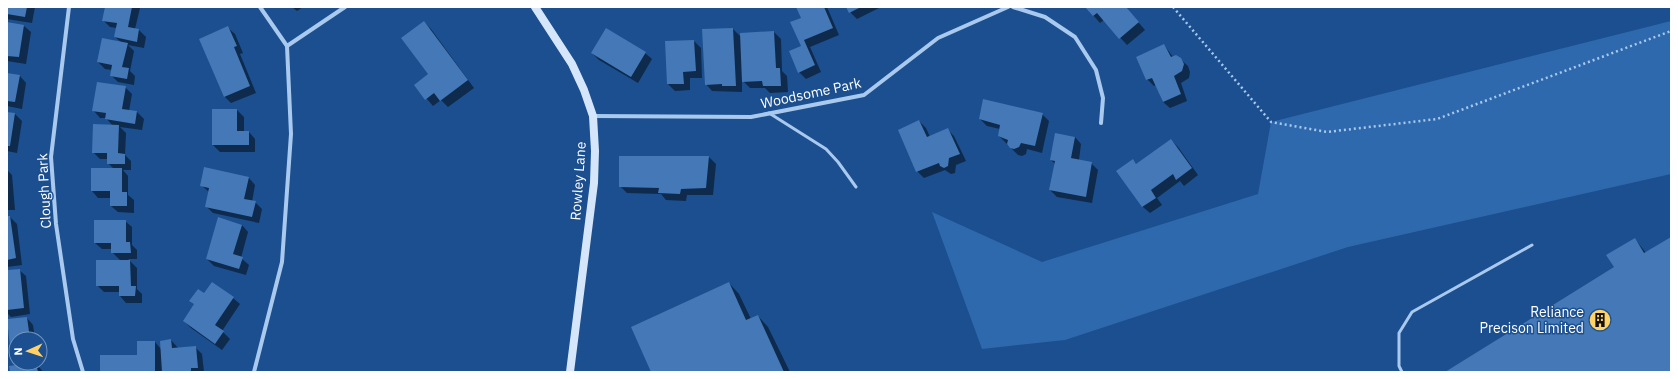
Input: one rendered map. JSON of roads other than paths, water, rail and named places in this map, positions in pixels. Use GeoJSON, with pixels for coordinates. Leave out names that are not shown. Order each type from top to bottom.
{"type":"FeatureCollection","features":[{"type":"Feature","properties":{"kind":"main road","name":"Rowley Lane"},"geometry":{"type":"LineString","coordinates":[[535,7],[572,64],[593,116],[595,152],[594,183],[570,372]]}},
{"type":"Feature","properties":{"kind":"street","name":"Clough Park"},"geometry":{"type":"LineString","coordinates":[[69,7],[51,157],[59,240],[73,339],[83,372]]}},
{"type":"Feature","properties":{"kind":"street"},"geometry":{"type":"LineString","coordinates":[[254,372],[282,262],[291,134],[287,46],[260,7]]}},
{"type":"Feature","properties":{"kind":"street"},"geometry":{"type":"LineString","coordinates":[[287,46],[345,7]]}},
{"type":"Feature","properties":{"kind":"street","name":"Woodsome Park"},"geometry":{"type":"LineString","coordinates":[[593,116],[751,117],[864,95],[938,38],[1008,7]]}},
{"type":"Feature","properties":{"kind":"street"},"geometry":{"type":"LineString","coordinates":[[1013,7],[1045,17],[1075,37],[1096,70],[1103,98],[1101,123]]}},
{"type":"Feature","properties":{"kind":"lane"},"geometry":{"type":"LineString","coordinates":[[769,113],[826,149],[838,162],[856,187]]}},
{"type":"Feature","properties":{"kind":"lane"},"geometry":{"type":"LineString","coordinates":[[1402,372],[1399,366],[1399,333],[1412,312],[1532,245]]}},
{"type":"Feature","properties":{"kind":"place","name":"Reliance Precison Limited"},"geometry":{"type":"Point","coordinates":[1600,320]}}]}
